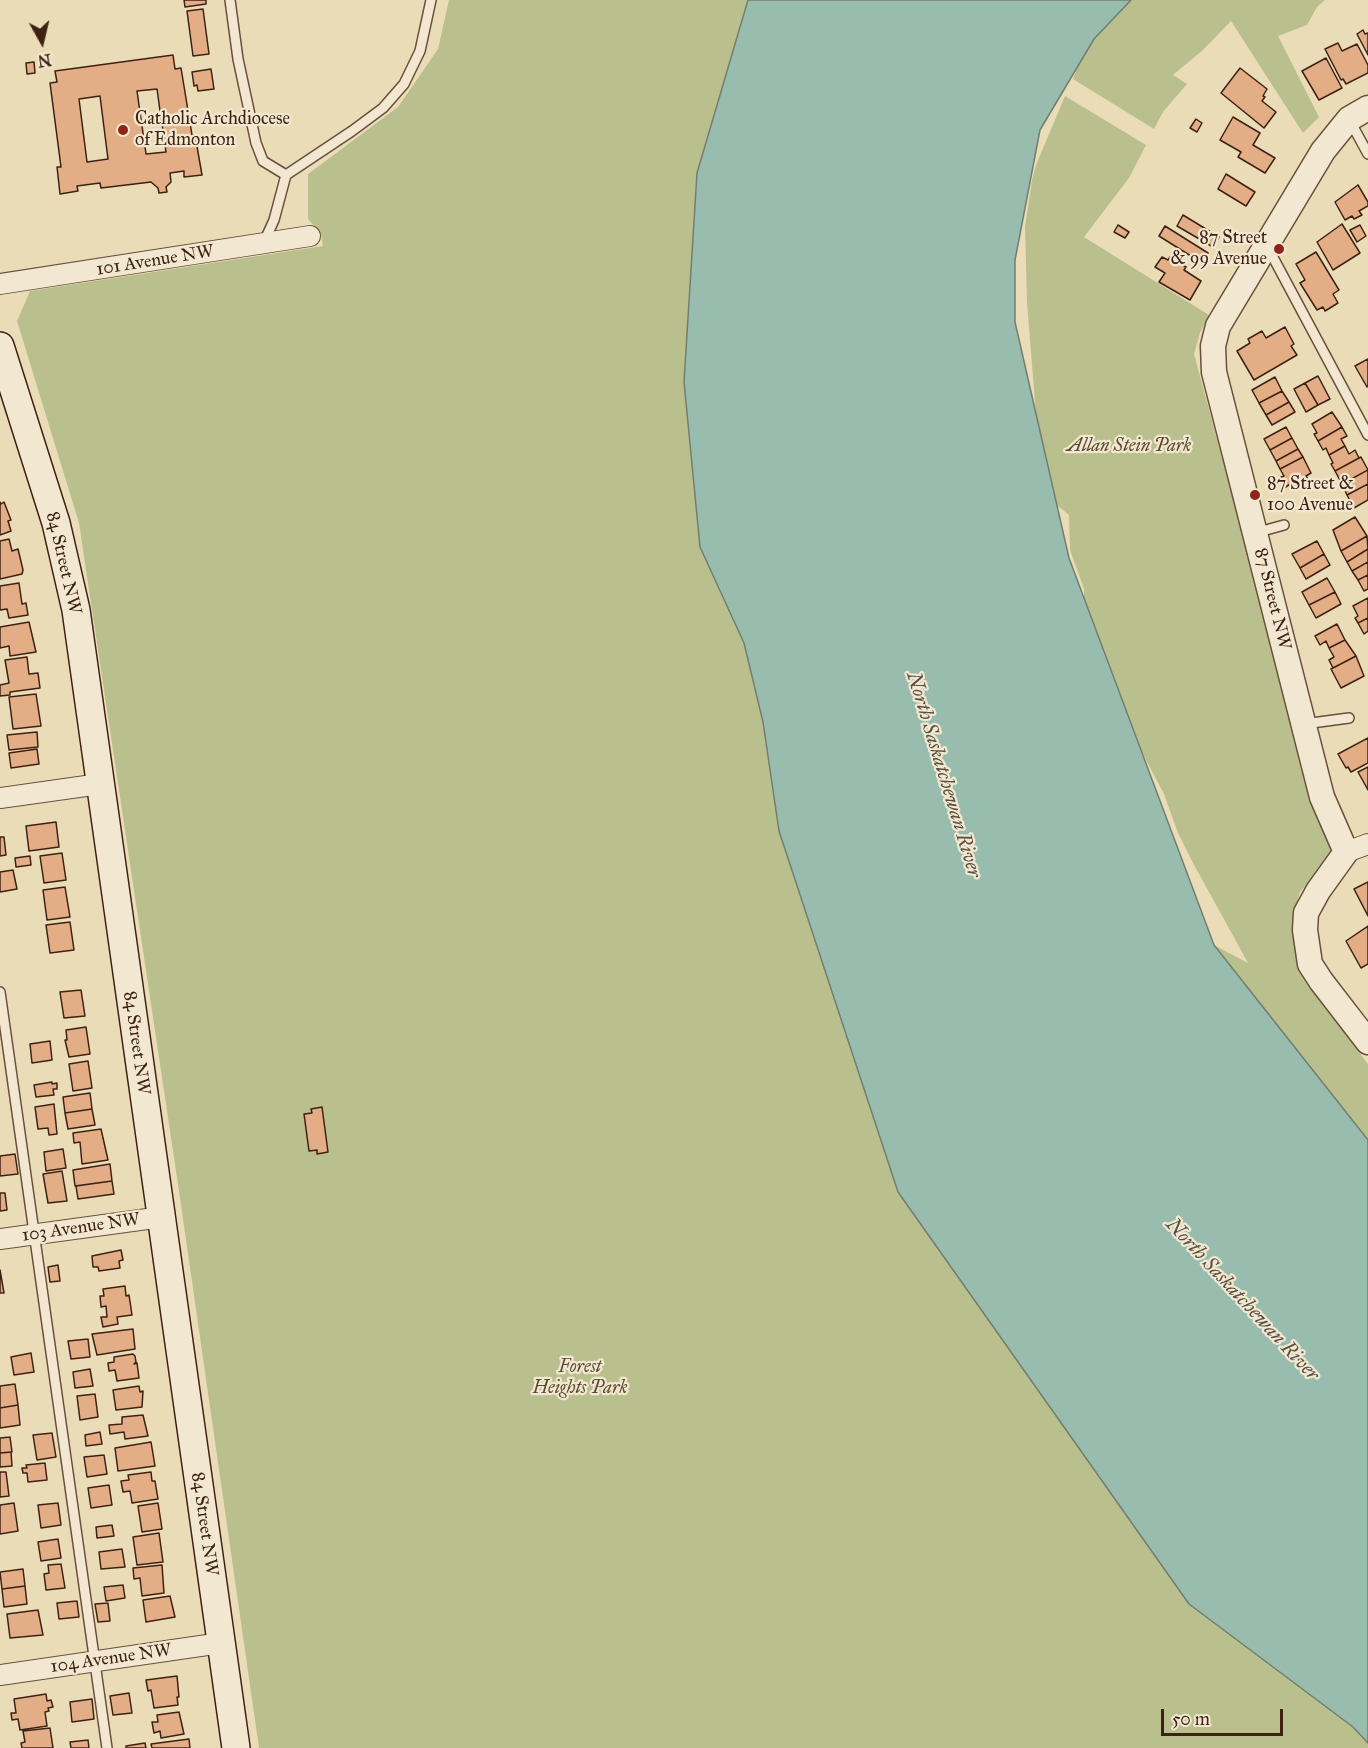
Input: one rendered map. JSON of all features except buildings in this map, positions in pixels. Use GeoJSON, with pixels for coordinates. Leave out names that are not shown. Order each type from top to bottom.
{"type":"FeatureCollection","features":[{"type":"Feature","properties":{"kind":"main road","name":"84 Street NW"},"geometry":{"type":"LineString","coordinates":[[0,346],[56,523],[76,610],[236,1748]]}},
{"type":"Feature","properties":{"kind":"street","name":"87 Street NW"},"geometry":{"type":"LineString","coordinates":[[1358,114],[1323,151],[1218,326],[1213,346],[1214,372],[1322,797],[1357,848],[1318,891],[1306,913],[1306,940],[1310,964],[1368,1042]]}},
{"type":"Feature","properties":{"kind":"street","name":"101 Avenue NW"},"geometry":{"type":"LineString","coordinates":[[0,284],[310,236]]}},
{"type":"Feature","properties":{"kind":"street"},"geometry":{"type":"LineString","coordinates":[[0,798],[100,784]]}},
{"type":"Feature","properties":{"kind":"street","name":"103 Avenue NW"},"geometry":{"type":"LineString","coordinates":[[0,1239],[162,1217]]}},
{"type":"Feature","properties":{"kind":"street","name":"104 Avenue NW"},"geometry":{"type":"LineString","coordinates":[[0,1675],[221,1643]]}},
{"type":"Feature","properties":{"kind":"lane"},"geometry":{"type":"LineString","coordinates":[[230,0],[238,59],[256,143],[263,161],[286,175]]}},
{"type":"Feature","properties":{"kind":"lane"},"geometry":{"type":"LineString","coordinates":[[264,244],[274,220],[286,175],[382,108],[404,84],[420,51],[430,0]]}},
{"type":"Feature","properties":{"kind":"lane"},"geometry":{"type":"LineString","coordinates":[[1358,114],[1368,154]]}},
{"type":"Feature","properties":{"kind":"lane"},"geometry":{"type":"LineString","coordinates":[[1266,244],[1368,435]]}},
{"type":"Feature","properties":{"kind":"lane"},"geometry":{"type":"LineString","coordinates":[[1255,533],[1284,525]]}},
{"type":"Feature","properties":{"kind":"lane"},"geometry":{"type":"LineString","coordinates":[[1304,724],[1349,718]]}},
{"type":"Feature","properties":{"kind":"lane"},"geometry":{"type":"LineString","coordinates":[[0,992],[107,1748]]}},
{"type":"Feature","properties":{"kind":"green space","name":"Forest Heights Park"},"geometry":{"type":"Polygon","coordinates":[[[449,0],[748,0],[697,173],[700,547],[744,643],[763,722],[1353,1727],[1368,1743],[1368,1748],[259,1748],[179,1191],[79,523],[17,321],[30,291],[323,246],[321,234],[308,219],[308,174],[398,107],[438,49],[449,0]]]}},
{"type":"Feature","properties":{"kind":"green space"},"geometry":{"type":"Polygon","coordinates":[[[1131,0],[1325,0],[1317,7],[1307,25],[1278,36],[1319,117],[1303,133],[1231,21],[1203,50],[1173,75],[1187,84],[1163,112],[1154,129],[1073,79],[1094,39],[1131,0]]]}},
{"type":"Feature","properties":{"kind":"green space","name":"Allan Stein Park"},"geometry":{"type":"Polygon","coordinates":[[[1065,96],[1146,145],[1129,178],[1084,237],[1209,315],[1200,333],[1194,354],[1257,587],[1332,842],[1331,853],[1327,860],[1300,892],[1292,922],[1304,979],[1368,1064],[1368,1140],[1214,945],[1248,963],[1193,863],[1178,833],[1164,794],[1125,720],[1084,601],[1084,589],[1070,550],[1069,515],[1058,506],[1054,498],[1036,415],[1027,302],[1025,227],[1036,165],[1065,96]]]}},
{"type":"Feature","properties":{"kind":"water","name":"North Saskatchewan River"},"geometry":{"type":"Polygon","coordinates":[[[748,0],[1131,0],[1094,39],[1040,130],[1015,260],[1015,322],[1069,558],[1214,945],[1368,1140],[1368,1743],[1353,1727],[1189,1604],[898,1192],[779,831],[763,722],[744,643],[700,547],[684,382],[697,173],[748,0]]]}},
{"type":"Feature","properties":{"kind":"place","name":"Catholic Archdiocese of Edmonton"},"geometry":{"type":"Point","coordinates":[123,130]}},
{"type":"Feature","properties":{"kind":"place","name":"87 Street & 99 Avenue"},"geometry":{"type":"Point","coordinates":[1279,249]}},
{"type":"Feature","properties":{"kind":"place","name":"87 Street & 100 Avenue"},"geometry":{"type":"Point","coordinates":[1255,495]}}]}
